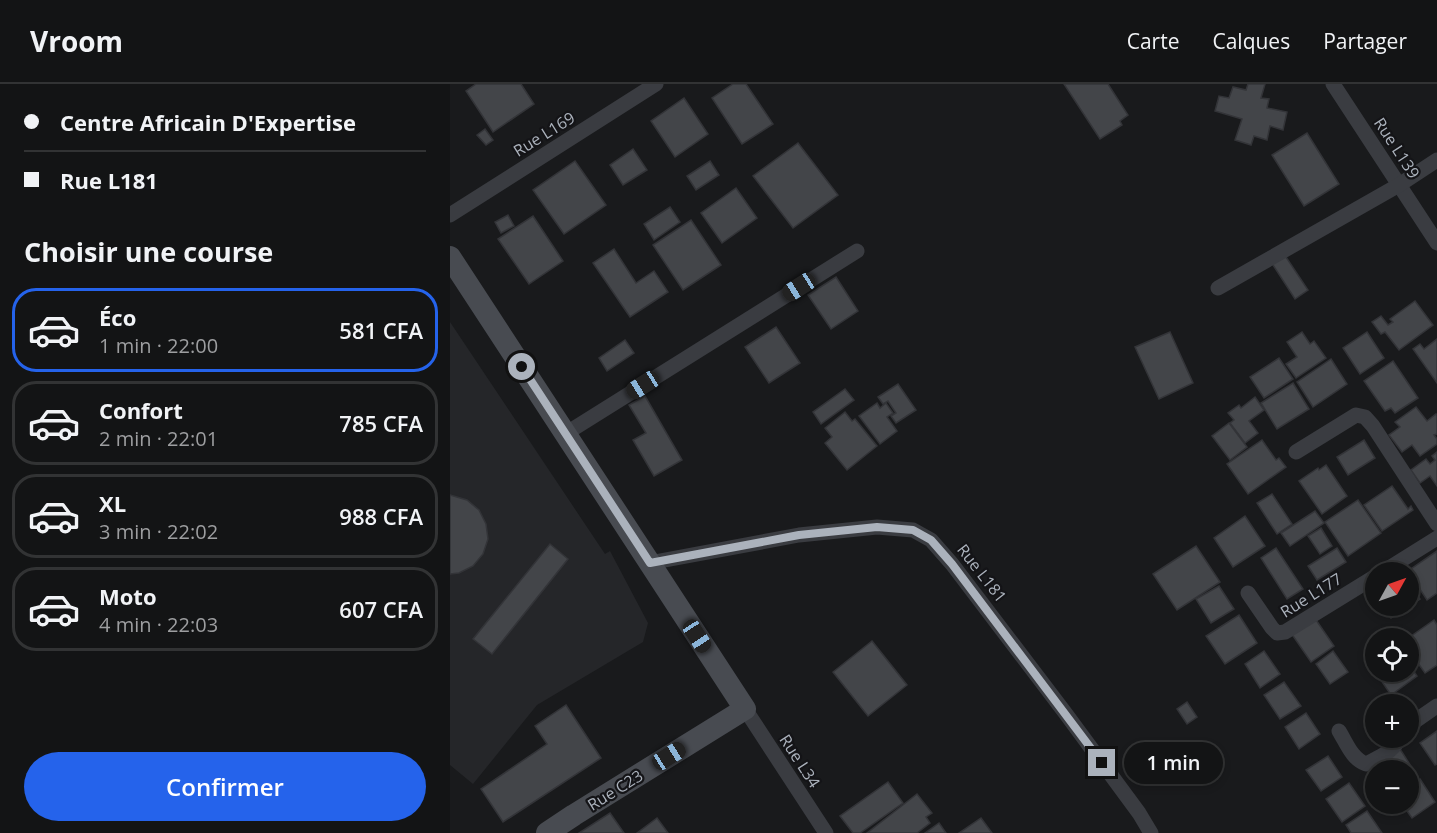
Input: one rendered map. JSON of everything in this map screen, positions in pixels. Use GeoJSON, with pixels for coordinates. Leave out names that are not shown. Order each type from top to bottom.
{"type":"FeatureCollection","features":[{"type":"Feature","properties":{"kind":"street","name":"Rue L169"},"geometry":{"type":"LineString","coordinates":[[450,215],[656,84]]}},
{"type":"Feature","properties":{"kind":"street","name":"Rue L139"},"geometry":{"type":"LineString","coordinates":[[1333,84],[1433,238]]}},
{"type":"Feature","properties":{"kind":"street"},"geometry":{"type":"LineString","coordinates":[[1218,288],[1399,185],[1437,160]]}},
{"type":"Feature","properties":{"kind":"street"},"geometry":{"type":"LineString","coordinates":[[565,434],[857,250]]}},
{"type":"Feature","properties":{"kind":"street"},"geometry":{"type":"LineString","coordinates":[[450,257],[745,709]]}},
{"type":"Feature","properties":{"kind":"street"},"geometry":{"type":"LineString","coordinates":[[1296,452],[1356,415],[1365,417],[1437,524]]}},
{"type":"Feature","properties":{"kind":"street","name":"Rue L181"},"geometry":{"type":"LineString","coordinates":[[650,563],[799,535],[877,527],[913,530],[931,540],[952,564],[1066,714],[1151,833]]}},
{"type":"Feature","properties":{"kind":"street"},"geometry":{"type":"LineString","coordinates":[[1399,562],[1437,538]]}},
{"type":"Feature","properties":{"kind":"street","name":"Rue L177"},"geometry":{"type":"LineString","coordinates":[[1248,593],[1277,633],[1285,632],[1365,583]]}},
{"type":"Feature","properties":{"kind":"street"},"geometry":{"type":"LineString","coordinates":[[1419,718],[1437,706]]}},
{"type":"Feature","properties":{"kind":"street","name":"Rue C23"},"geometry":{"type":"LineString","coordinates":[[547,833],[745,709]]}},
{"type":"Feature","properties":{"kind":"street","name":"Rue L34"},"geometry":{"type":"LineString","coordinates":[[745,709],[826,833]]}},
{"type":"Feature","properties":{"kind":"street"},"geometry":{"type":"LineString","coordinates":[[1339,731],[1358,761],[1366,764],[1393,748]]}},
{"type":"Feature","properties":{"kind":"shaded area"},"geometry":{"type":"Polygon","coordinates":[[[450,322],[605,554],[610,551],[648,623],[643,642],[537,705],[473,784],[450,765],[450,322]]]}},
{"type":"Feature","properties":{"kind":"building"},"geometry":{"type":"Polygon","coordinates":[[[476,84],[521,84],[534,104],[493,132],[466,91],[476,84]]]}},
{"type":"Feature","properties":{"kind":"building"},"geometry":{"type":"Polygon","coordinates":[[[733,84],[746,84],[773,124],[742,144],[712,98],[733,84]]]}},
{"type":"Feature","properties":{"kind":"building"},"geometry":{"type":"Polygon","coordinates":[[[1064,84],[1108,84],[1128,115],[1120,121],[1122,125],[1100,139],[1064,84]]]}},
{"type":"Feature","properties":{"kind":"building"},"geometry":{"type":"Polygon","coordinates":[[[1248,84],[1265,84],[1261,98],[1269,99],[1267,108],[1287,112],[1283,130],[1270,126],[1267,140],[1254,136],[1251,145],[1235,140],[1242,119],[1215,111],[1219,96],[1229,98],[1233,87],[1246,90],[1248,84]]]}},
{"type":"Feature","properties":{"kind":"building"},"geometry":{"type":"Polygon","coordinates":[[[684,98],[708,134],[675,157],[651,121],[684,98]]]}},
{"type":"Feature","properties":{"kind":"building"},"geometry":{"type":"Polygon","coordinates":[[[485,129],[493,140],[486,145],[477,135],[485,129]]]}},
{"type":"Feature","properties":{"kind":"building"},"geometry":{"type":"Polygon","coordinates":[[[1307,133],[1339,184],[1304,206],[1272,155],[1307,133]]]}},
{"type":"Feature","properties":{"kind":"building"},"geometry":{"type":"Polygon","coordinates":[[[798,143],[838,195],[793,228],[753,176],[798,143]]]}},
{"type":"Feature","properties":{"kind":"building"},"geometry":{"type":"Polygon","coordinates":[[[633,149],[647,170],[623,185],[610,165],[633,149]]]}},
{"type":"Feature","properties":{"kind":"building"},"geometry":{"type":"Polygon","coordinates":[[[575,161],[606,205],[564,234],[533,190],[575,161]]]}},
{"type":"Feature","properties":{"kind":"building"},"geometry":{"type":"Polygon","coordinates":[[[710,161],[719,175],[696,190],[687,176],[710,161]]]}},
{"type":"Feature","properties":{"kind":"building"},"geometry":{"type":"Polygon","coordinates":[[[736,188],[757,218],[722,243],[701,213],[736,188]]]}},
{"type":"Feature","properties":{"kind":"building"},"geometry":{"type":"Polygon","coordinates":[[[670,207],[680,222],[654,240],[644,224],[670,207]]]}},
{"type":"Feature","properties":{"kind":"building"},"geometry":{"type":"Polygon","coordinates":[[[508,215],[514,226],[501,233],[495,222],[508,215]]]}},
{"type":"Feature","properties":{"kind":"building"},"geometry":{"type":"Polygon","coordinates":[[[533,216],[563,261],[529,284],[498,239],[533,216]]]}},
{"type":"Feature","properties":{"kind":"building"},"geometry":{"type":"Polygon","coordinates":[[[691,220],[721,265],[683,290],[653,245],[691,220]]]}},
{"type":"Feature","properties":{"kind":"building"},"geometry":{"type":"Polygon","coordinates":[[[614,249],[636,283],[654,271],[668,292],[630,317],[593,263],[614,249]]]}},
{"type":"Feature","properties":{"kind":"building"},"geometry":{"type":"Polygon","coordinates":[[[1284,254],[1308,290],[1295,299],[1271,262],[1284,254]]]}},
{"type":"Feature","properties":{"kind":"building"},"geometry":{"type":"Polygon","coordinates":[[[836,277],[858,311],[831,329],[808,295],[836,277]]]}},
{"type":"Feature","properties":{"kind":"building"},"geometry":{"type":"Polygon","coordinates":[[[1415,301],[1433,325],[1399,350],[1385,332],[1381,334],[1372,322],[1381,316],[1388,325],[1393,322],[1390,319],[1415,301]]]}},
{"type":"Feature","properties":{"kind":"building"},"geometry":{"type":"Polygon","coordinates":[[[776,327],[800,363],[769,383],[745,347],[776,327]]]}},
{"type":"Feature","properties":{"kind":"building"},"geometry":{"type":"Polygon","coordinates":[[[1170,332],[1193,383],[1159,399],[1135,347],[1170,332]]]}},
{"type":"Feature","properties":{"kind":"building"},"geometry":{"type":"Polygon","coordinates":[[[1302,332],[1310,344],[1314,341],[1326,358],[1296,378],[1286,364],[1297,357],[1287,342],[1302,332]]]}},
{"type":"Feature","properties":{"kind":"building"},"geometry":{"type":"Polygon","coordinates":[[[1367,332],[1384,358],[1360,374],[1343,348],[1367,332]]]}},
{"type":"Feature","properties":{"kind":"building"},"geometry":{"type":"Polygon","coordinates":[[[1437,339],[1437,383],[1413,349],[1420,344],[1424,349],[1437,339]]]}},
{"type":"Feature","properties":{"kind":"building"},"geometry":{"type":"Polygon","coordinates":[[[625,340],[634,353],[607,371],[599,358],[625,340]]]}},
{"type":"Feature","properties":{"kind":"building"},"geometry":{"type":"Polygon","coordinates":[[[1279,358],[1293,379],[1264,398],[1250,377],[1279,358]]]}},
{"type":"Feature","properties":{"kind":"building"},"geometry":{"type":"Polygon","coordinates":[[[1331,359],[1347,384],[1313,407],[1297,382],[1331,359]]]}},
{"type":"Feature","properties":{"kind":"building"},"geometry":{"type":"Polygon","coordinates":[[[1393,361],[1418,398],[1395,413],[1391,408],[1385,411],[1364,381],[1393,361]]]}},
{"type":"Feature","properties":{"kind":"building"},"geometry":{"type":"Polygon","coordinates":[[[1293,383],[1309,409],[1277,429],[1261,403],[1293,383]]]}},
{"type":"Feature","properties":{"kind":"building"},"geometry":{"type":"Polygon","coordinates":[[[898,384],[916,410],[896,423],[891,416],[896,413],[888,401],[883,404],[878,397],[898,384]]]}},
{"type":"Feature","properties":{"kind":"building"},"geometry":{"type":"Polygon","coordinates":[[[845,389],[854,400],[821,424],[813,412],[845,389]]]}},
{"type":"Feature","properties":{"kind":"building"},"geometry":{"type":"Polygon","coordinates":[[[645,396],[682,460],[654,476],[633,440],[646,433],[629,405],[645,396]]]}},
{"type":"Feature","properties":{"kind":"building"},"geometry":{"type":"Polygon","coordinates":[[[1255,397],[1264,410],[1249,421],[1258,433],[1245,443],[1230,423],[1234,420],[1228,413],[1239,405],[1241,408],[1255,397]]]}},
{"type":"Feature","properties":{"kind":"building"},"geometry":{"type":"Polygon","coordinates":[[[877,403],[880,408],[886,403],[893,413],[887,417],[897,431],[880,444],[859,416],[877,403]]]}},
{"type":"Feature","properties":{"kind":"building"},"geometry":{"type":"Polygon","coordinates":[[[1416,407],[1427,421],[1436,414],[1437,416],[1437,434],[1434,435],[1437,444],[1420,456],[1412,445],[1402,452],[1389,435],[1400,427],[1395,422],[1416,407]]]}},
{"type":"Feature","properties":{"kind":"building"},"geometry":{"type":"Polygon","coordinates":[[[845,412],[852,421],[855,419],[877,446],[847,470],[825,443],[832,437],[825,428],[845,412]]]}},
{"type":"Feature","properties":{"kind":"building"},"geometry":{"type":"Polygon","coordinates":[[[1229,423],[1247,447],[1230,460],[1212,436],[1229,423]]]}},
{"type":"Feature","properties":{"kind":"building"},"geometry":{"type":"Polygon","coordinates":[[[1262,440],[1276,460],[1279,458],[1286,467],[1248,494],[1227,464],[1262,440]]]}},
{"type":"Feature","properties":{"kind":"building"},"geometry":{"type":"Polygon","coordinates":[[[1364,440],[1375,458],[1348,475],[1337,457],[1364,440]]]}},
{"type":"Feature","properties":{"kind":"building"},"geometry":{"type":"Polygon","coordinates":[[[1437,452],[1437,486],[1430,476],[1420,483],[1411,470],[1426,459],[1430,464],[1435,460],[1432,456],[1437,452]]]}},
{"type":"Feature","properties":{"kind":"building"},"geometry":{"type":"Polygon","coordinates":[[[1326,465],[1347,496],[1322,514],[1299,481],[1326,465]]]}},
{"type":"Feature","properties":{"kind":"building"},"geometry":{"type":"Polygon","coordinates":[[[1392,486],[1408,509],[1411,506],[1413,510],[1382,531],[1364,505],[1392,486]]]}},
{"type":"Feature","properties":{"kind":"building"},"geometry":{"type":"Polygon","coordinates":[[[1272,494],[1292,524],[1277,534],[1257,503],[1272,494]]]}},
{"type":"Feature","properties":{"kind":"building"},"geometry":{"type":"Polygon","coordinates":[[[450,495],[467,500],[479,510],[486,524],[488,539],[483,554],[473,566],[459,573],[450,574],[450,495]]]}},
{"type":"Feature","properties":{"kind":"building"},"geometry":{"type":"Polygon","coordinates":[[[1358,500],[1381,533],[1348,556],[1325,522],[1358,500]]]}},
{"type":"Feature","properties":{"kind":"building"},"geometry":{"type":"Polygon","coordinates":[[[1315,511],[1324,523],[1290,546],[1281,533],[1315,511]]]}},
{"type":"Feature","properties":{"kind":"building"},"geometry":{"type":"Polygon","coordinates":[[[1245,516],[1265,546],[1233,567],[1214,538],[1245,516]]]}},
{"type":"Feature","properties":{"kind":"building"},"geometry":{"type":"Polygon","coordinates":[[[1321,528],[1332,546],[1320,554],[1308,536],[1321,528]]]}},
{"type":"Feature","properties":{"kind":"building"},"geometry":{"type":"Polygon","coordinates":[[[550,544],[568,559],[492,654],[473,639],[550,544]]]}},
{"type":"Feature","properties":{"kind":"building"},"geometry":{"type":"Polygon","coordinates":[[[1196,546],[1220,582],[1177,610],[1153,574],[1196,546]]]}},
{"type":"Feature","properties":{"kind":"building"},"geometry":{"type":"Polygon","coordinates":[[[1276,548],[1303,589],[1287,599],[1261,558],[1276,548]]]}},
{"type":"Feature","properties":{"kind":"building"},"geometry":{"type":"Polygon","coordinates":[[[1337,548],[1346,562],[1317,580],[1308,566],[1337,548]]]}},
{"type":"Feature","properties":{"kind":"building"},"geometry":{"type":"Polygon","coordinates":[[[1437,551],[1437,593],[1427,600],[1419,588],[1419,563],[1437,551]]]}},
{"type":"Feature","properties":{"kind":"building"},"geometry":{"type":"Polygon","coordinates":[[[1219,586],[1234,609],[1211,623],[1196,599],[1219,586]]]}},
{"type":"Feature","properties":{"kind":"building"},"geometry":{"type":"Polygon","coordinates":[[[1239,615],[1257,643],[1225,664],[1206,636],[1239,615]]]}},
{"type":"Feature","properties":{"kind":"building"},"geometry":{"type":"Polygon","coordinates":[[[1314,617],[1334,646],[1311,662],[1291,633],[1314,617]]]}},
{"type":"Feature","properties":{"kind":"building"},"geometry":{"type":"Polygon","coordinates":[[[1434,620],[1437,625],[1437,665],[1425,673],[1419,665],[1419,631],[1434,620]]]}},
{"type":"Feature","properties":{"kind":"building"},"geometry":{"type":"Polygon","coordinates":[[[872,641],[907,685],[868,716],[833,672],[872,641]]]}},
{"type":"Feature","properties":{"kind":"building"},"geometry":{"type":"Polygon","coordinates":[[[1264,651],[1280,674],[1260,688],[1245,664],[1264,651]]]}},
{"type":"Feature","properties":{"kind":"building"},"geometry":{"type":"Polygon","coordinates":[[[1333,651],[1348,672],[1330,684],[1316,664],[1333,651]]]}},
{"type":"Feature","properties":{"kind":"building"},"geometry":{"type":"Polygon","coordinates":[[[1284,682],[1301,706],[1280,719],[1264,695],[1284,682]]]}},
{"type":"Feature","properties":{"kind":"building"},"geometry":{"type":"Polygon","coordinates":[[[1382,682],[1409,682],[1392,694],[1382,682]]]}},
{"type":"Feature","properties":{"kind":"building"},"geometry":{"type":"Polygon","coordinates":[[[1187,702],[1197,717],[1187,724],[1177,709],[1187,702]]]}},
{"type":"Feature","properties":{"kind":"building"},"geometry":{"type":"Polygon","coordinates":[[[566,705],[601,758],[503,822],[481,789],[547,744],[535,726],[566,705]]]}},
{"type":"Feature","properties":{"kind":"building"},"geometry":{"type":"Polygon","coordinates":[[[1306,713],[1320,734],[1299,749],[1285,727],[1306,713]]]}},
{"type":"Feature","properties":{"kind":"building"},"geometry":{"type":"Polygon","coordinates":[[[1437,731],[1437,764],[1435,765],[1420,743],[1437,731]]]}},
{"type":"Feature","properties":{"kind":"building"},"geometry":{"type":"Polygon","coordinates":[[[1400,749],[1407,760],[1384,760],[1400,749]]]}},
{"type":"Feature","properties":{"kind":"building"},"geometry":{"type":"Polygon","coordinates":[[[1328,756],[1342,777],[1321,791],[1306,770],[1328,756]]]}},
{"type":"Feature","properties":{"kind":"building"},"geometry":{"type":"Polygon","coordinates":[[[1419,780],[1435,802],[1419,813],[1419,780]]]}},
{"type":"Feature","properties":{"kind":"building"},"geometry":{"type":"Polygon","coordinates":[[[888,782],[903,803],[860,833],[853,833],[840,816],[888,782]]]}},
{"type":"Feature","properties":{"kind":"building"},"geometry":{"type":"Polygon","coordinates":[[[1349,783],[1365,806],[1342,822],[1326,799],[1349,783]]]}},
{"type":"Feature","properties":{"kind":"building"},"geometry":{"type":"Polygon","coordinates":[[[917,794],[932,813],[926,817],[930,823],[917,833],[867,833],[917,794]]]}},
{"type":"Feature","properties":{"kind":"building"},"geometry":{"type":"Polygon","coordinates":[[[1365,812],[1369,814],[1382,833],[1351,833],[1346,825],[1365,812]]]}},
{"type":"Feature","properties":{"kind":"building"},"geometry":{"type":"Polygon","coordinates":[[[610,813],[624,833],[579,833],[610,813]]]}},
{"type":"Feature","properties":{"kind":"building"},"geometry":{"type":"Polygon","coordinates":[[[657,818],[668,833],[637,833],[657,818]]]}},
{"type":"Feature","properties":{"kind":"building"},"geometry":{"type":"Polygon","coordinates":[[[981,818],[992,833],[959,833],[981,818]]]}},
{"type":"Feature","properties":{"kind":"building"},"geometry":{"type":"Polygon","coordinates":[[[939,823],[946,833],[925,833],[939,823]]]}},
{"type":"Feature","properties":{"kind":"route"},"geometry":{"type":"LineString","coordinates":[[522,367],[650,563],[799,535],[877,527],[913,530],[931,540],[952,564],[1102,763]]}}]}
